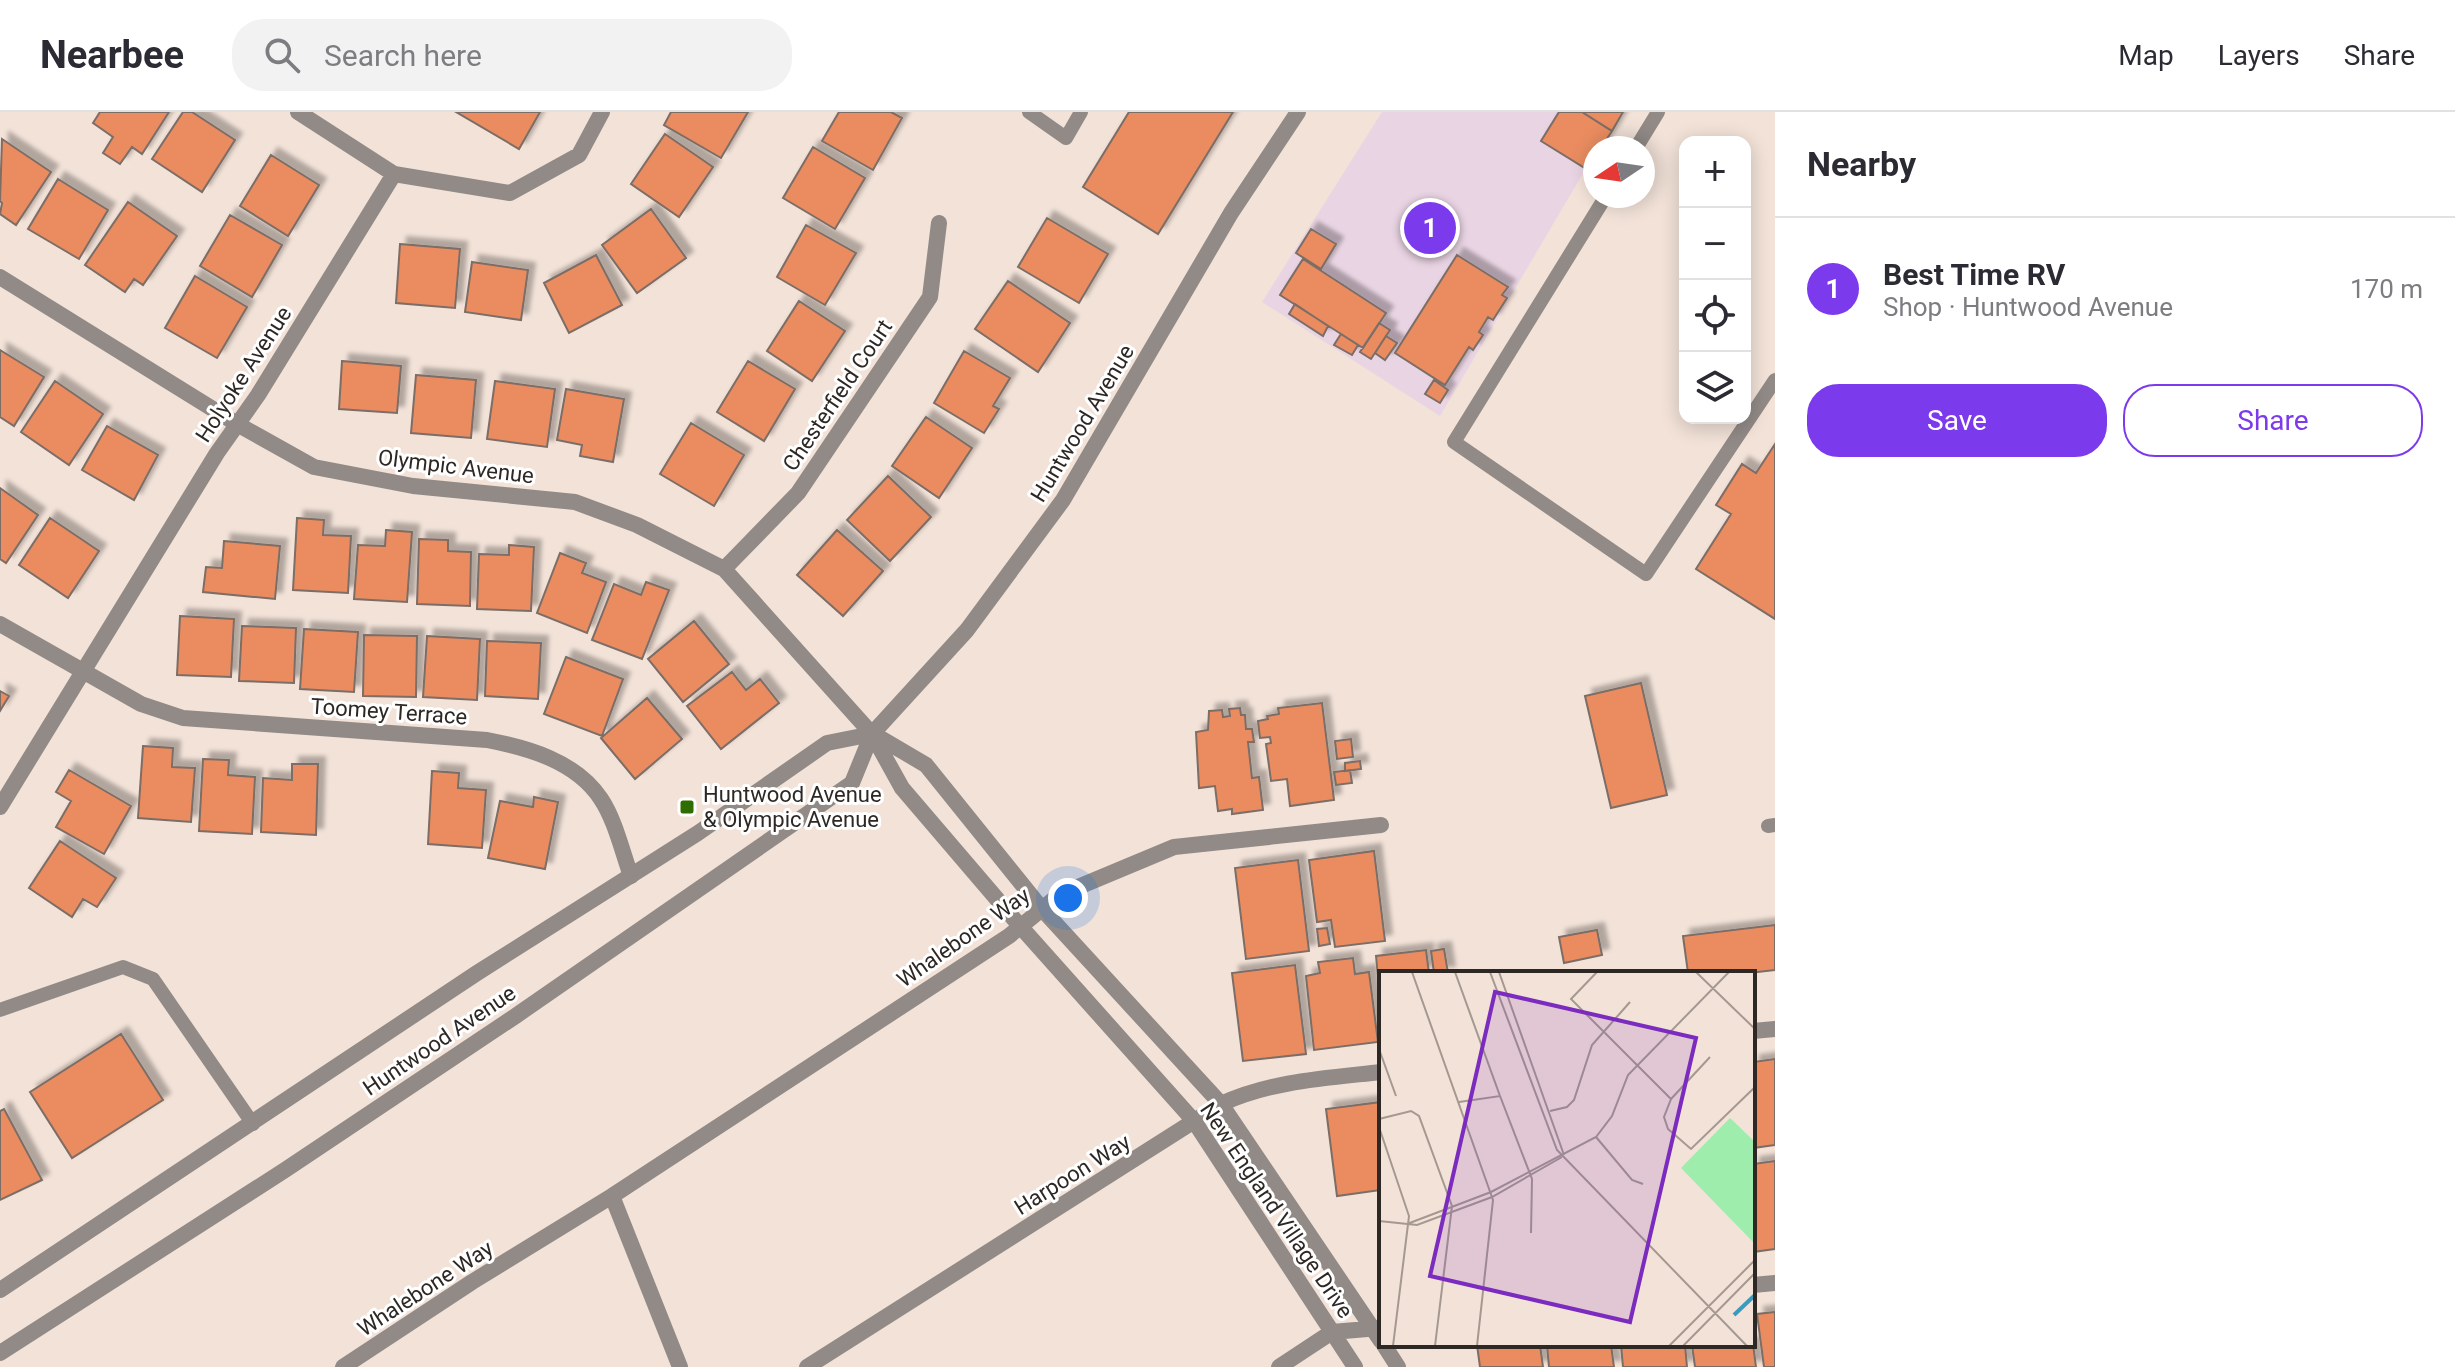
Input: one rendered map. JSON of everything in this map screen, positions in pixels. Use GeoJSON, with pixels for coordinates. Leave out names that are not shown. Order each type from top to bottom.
{"type":"FeatureCollection","features":[{"type":"Feature","properties":{"kind":"street"},"geometry":{"type":"LineString","coordinates":[[298,112],[394,174],[510,193],[579,155],[602,112]]}},
{"type":"Feature","properties":{"kind":"street","name":"Huntwood Avenue"},"geometry":{"type":"LineString","coordinates":[[0,1353],[311,1153],[852,783],[872,734],[967,630],[1063,500],[1231,213],[1298,112]]}},
{"type":"Feature","properties":{"kind":"street","name":"Holyoke Avenue"},"geometry":{"type":"LineString","coordinates":[[0,807],[394,174]]}},
{"type":"Feature","properties":{"kind":"street","name":"Chesterfield Court"},"geometry":{"type":"LineString","coordinates":[[724,569],[798,493],[930,297],[939,223]]}},
{"type":"Feature","properties":{"kind":"street","name":"Olympic Avenue"},"geometry":{"type":"LineString","coordinates":[[0,277],[237,424],[314,467],[413,486],[575,502],[637,525],[724,569],[872,734]]}},
{"type":"Feature","properties":{"kind":"street","name":"Toomey Terrace"},"geometry":{"type":"LineString","coordinates":[[0,624],[141,704],[183,718],[487,740],[532,749],[579,775],[603,801],[631,876]]}},
{"type":"Feature","properties":{"kind":"street","name":"Huntwood Avenue"},"geometry":{"type":"LineString","coordinates":[[0,1290],[477,973],[698,833],[827,743],[872,734]]}},
{"type":"Feature","properties":{"kind":"street","name":"New England Village Drive"},"geometry":{"type":"LineString","coordinates":[[872,734],[926,765],[1042,909],[1221,1104],[1379,1335]]}},
{"type":"Feature","properties":{"kind":"street","name":"New England Village Drive"},"geometry":{"type":"LineString","coordinates":[[872,734],[902,788],[1194,1121],[1355,1367]]}},
{"type":"Feature","properties":{"kind":"street","name":"Whalebone Way"},"geometry":{"type":"LineString","coordinates":[[343,1367],[472,1282],[612,1196],[995,945],[1059,895],[1174,847],[1381,825]]}},
{"type":"Feature","properties":{"kind":"street"},"geometry":{"type":"LineString","coordinates":[[1755,1031],[1775,1029]]}},
{"type":"Feature","properties":{"kind":"street","name":"Harpoon Way"},"geometry":{"type":"LineString","coordinates":[[807,1367],[1221,1104],[1239,1095],[1278,1085],[1379,1072]]}},
{"type":"Feature","properties":{"kind":"street"},"geometry":{"type":"LineString","coordinates":[[612,1196],[680,1367]]}},
{"type":"Feature","properties":{"kind":"street"},"geometry":{"type":"LineString","coordinates":[[1755,1285],[1775,1283]]}},
{"type":"Feature","properties":{"kind":"street"},"geometry":{"type":"LineString","coordinates":[[1279,1367],[1332,1332],[1379,1336]]}},
{"type":"Feature","properties":{"kind":"street","name":"New England Village Drive"},"geometry":{"type":"LineString","coordinates":[[1386,1347],[1398,1367]]}},
{"type":"Feature","properties":{"kind":"lane"},"geometry":{"type":"LineString","coordinates":[[1029,112],[1066,138],[1081,112]]}},
{"type":"Feature","properties":{"kind":"lane"},"geometry":{"type":"LineString","coordinates":[[1643,136],[1658,112]]}},
{"type":"Feature","properties":{"kind":"lane"},"geometry":{"type":"LineString","coordinates":[[1599,208],[1454,442],[1646,574],[1775,380]]}},
{"type":"Feature","properties":{"kind":"lane"},"geometry":{"type":"LineString","coordinates":[[0,1010],[123,967],[153,979],[253,1124]]}},
{"type":"Feature","properties":{"kind":"shaded area"},"geometry":{"type":"Polygon","coordinates":[[[1382,112],[1619,112],[1603,136],[1583,136],[1583,173],[1440,416],[1262,302],[1382,112]]]}},
{"type":"Feature","properties":{"kind":"building"},"geometry":{"type":"Polygon","coordinates":[[[100,112],[169,112],[142,154],[132,147],[120,164],[103,153],[113,137],[93,123],[100,112]]]}},
{"type":"Feature","properties":{"kind":"building"},"geometry":{"type":"Polygon","coordinates":[[[183,112],[192,112],[235,140],[202,192],[152,159],[183,112]]]}},
{"type":"Feature","properties":{"kind":"building"},"geometry":{"type":"Polygon","coordinates":[[[456,112],[540,112],[519,149],[456,112]]]}},
{"type":"Feature","properties":{"kind":"building"},"geometry":{"type":"Polygon","coordinates":[[[671,112],[748,112],[721,158],[664,125],[671,112]]]}},
{"type":"Feature","properties":{"kind":"building"},"geometry":{"type":"Polygon","coordinates":[[[839,112],[891,112],[902,118],[873,170],[822,141],[839,112]]]}},
{"type":"Feature","properties":{"kind":"building"},"geometry":{"type":"Polygon","coordinates":[[[1129,112],[1233,112],[1158,234],[1083,187],[1129,112]]]}},
{"type":"Feature","properties":{"kind":"building"},"geometry":{"type":"Polygon","coordinates":[[[1559,112],[1582,112],[1612,131],[1609,136],[1583,136],[1583,167],[1541,141],[1559,112]]]}},
{"type":"Feature","properties":{"kind":"building"},"geometry":{"type":"Polygon","coordinates":[[[1582,112],[1623,112],[1612,131],[1582,112]]]}},
{"type":"Feature","properties":{"kind":"building"},"geometry":{"type":"Polygon","coordinates":[[[665,134],[713,167],[679,217],[631,184],[665,134]]]}},
{"type":"Feature","properties":{"kind":"building"},"geometry":{"type":"Polygon","coordinates":[[[2,139],[51,172],[16,225],[0,214],[2,139]]]}},
{"type":"Feature","properties":{"kind":"building"},"geometry":{"type":"Polygon","coordinates":[[[813,147],[865,178],[835,229],[783,198],[813,147]]]}},
{"type":"Feature","properties":{"kind":"building"},"geometry":{"type":"Polygon","coordinates":[[[271,155],[319,185],[288,236],[240,206],[271,155]]]}},
{"type":"Feature","properties":{"kind":"building"},"geometry":{"type":"Polygon","coordinates":[[[58,179],[108,210],[79,259],[28,229],[58,179]]]}},
{"type":"Feature","properties":{"kind":"building"},"geometry":{"type":"Polygon","coordinates":[[[128,202],[177,236],[143,285],[134,279],[125,292],[85,265],[128,202]]]}},
{"type":"Feature","properties":{"kind":"building"},"geometry":{"type":"Polygon","coordinates":[[[651,209],[686,258],[637,293],[602,245],[651,209]]]}},
{"type":"Feature","properties":{"kind":"building"},"geometry":{"type":"Polygon","coordinates":[[[230,215],[282,245],[252,297],[200,266],[230,215]]]}},
{"type":"Feature","properties":{"kind":"building"},"geometry":{"type":"Polygon","coordinates":[[[1047,218],[1108,254],[1079,303],[1018,267],[1047,218]]]}},
{"type":"Feature","properties":{"kind":"building"},"geometry":{"type":"Polygon","coordinates":[[[806,225],[856,253],[825,305],[777,277],[806,225]]]}},
{"type":"Feature","properties":{"kind":"building"},"geometry":{"type":"Polygon","coordinates":[[[1311,229],[1336,244],[1321,269],[1296,253],[1311,229]]]}},
{"type":"Feature","properties":{"kind":"building"},"geometry":{"type":"Polygon","coordinates":[[[400,244],[460,249],[455,308],[396,303],[400,244]]]}},
{"type":"Feature","properties":{"kind":"building"},"geometry":{"type":"Polygon","coordinates":[[[596,255],[622,305],[569,333],[544,283],[596,255]]]}},
{"type":"Feature","properties":{"kind":"building"},"geometry":{"type":"Polygon","coordinates":[[[1457,255],[1508,287],[1502,295],[1507,298],[1493,320],[1488,317],[1479,332],[1483,335],[1473,350],[1469,347],[1445,385],[1395,353],[1457,255]]]}},
{"type":"Feature","properties":{"kind":"building"},"geometry":{"type":"Polygon","coordinates":[[[1303,259],[1386,313],[1363,348],[1280,295],[1303,259]]]}},
{"type":"Feature","properties":{"kind":"building"},"geometry":{"type":"Polygon","coordinates":[[[472,262],[528,270],[521,320],[465,312],[472,262]]]}},
{"type":"Feature","properties":{"kind":"building"},"geometry":{"type":"Polygon","coordinates":[[[195,276],[247,307],[217,358],[165,328],[195,276]]]}},
{"type":"Feature","properties":{"kind":"building"},"geometry":{"type":"Polygon","coordinates":[[[1008,281],[1070,323],[1038,372],[975,329],[1008,281]]]}},
{"type":"Feature","properties":{"kind":"building"},"geometry":{"type":"Polygon","coordinates":[[[799,301],[845,331],[812,381],[767,351],[799,301]]]}},
{"type":"Feature","properties":{"kind":"building"},"geometry":{"type":"Polygon","coordinates":[[[1295,304],[1328,326],[1323,336],[1289,314],[1295,304]]]}},
{"type":"Feature","properties":{"kind":"building"},"geometry":{"type":"Polygon","coordinates":[[[1379,323],[1390,330],[1371,359],[1360,352],[1379,323]]]}},
{"type":"Feature","properties":{"kind":"building"},"geometry":{"type":"Polygon","coordinates":[[[1341,334],[1358,345],[1352,355],[1334,345],[1341,334]]]}},
{"type":"Feature","properties":{"kind":"building"},"geometry":{"type":"Polygon","coordinates":[[[1386,336],[1397,343],[1385,360],[1375,353],[1386,336]]]}},
{"type":"Feature","properties":{"kind":"building"},"geometry":{"type":"Polygon","coordinates":[[[0,350],[44,377],[14,426],[0,417],[0,350]]]}},
{"type":"Feature","properties":{"kind":"building"},"geometry":{"type":"Polygon","coordinates":[[[964,351],[1010,378],[993,406],[999,409],[984,433],[934,403],[964,351]]]}},
{"type":"Feature","properties":{"kind":"building"},"geometry":{"type":"Polygon","coordinates":[[[342,361],[401,366],[397,413],[339,409],[342,361]]]}},
{"type":"Feature","properties":{"kind":"building"},"geometry":{"type":"Polygon","coordinates":[[[748,361],[795,389],[764,441],[717,412],[748,361]]]}},
{"type":"Feature","properties":{"kind":"building"},"geometry":{"type":"Polygon","coordinates":[[[416,375],[476,380],[471,438],[411,433],[416,375]]]}},
{"type":"Feature","properties":{"kind":"building"},"geometry":{"type":"Polygon","coordinates":[[[1434,380],[1448,390],[1440,403],[1425,394],[1434,380]]]}},
{"type":"Feature","properties":{"kind":"building"},"geometry":{"type":"Polygon","coordinates":[[[55,381],[103,414],[69,465],[21,432],[55,381]]]}},
{"type":"Feature","properties":{"kind":"building"},"geometry":{"type":"Polygon","coordinates":[[[495,381],[555,389],[547,447],[487,439],[495,381]]]}},
{"type":"Feature","properties":{"kind":"building"},"geometry":{"type":"Polygon","coordinates":[[[566,389],[624,399],[613,462],[580,456],[582,445],[557,440],[566,389]]]}},
{"type":"Feature","properties":{"kind":"building"},"geometry":{"type":"Polygon","coordinates":[[[926,417],[972,448],[939,498],[892,466],[926,417]]]}},
{"type":"Feature","properties":{"kind":"building"},"geometry":{"type":"Polygon","coordinates":[[[691,423],[744,455],[714,506],[660,474],[691,423]]]}},
{"type":"Feature","properties":{"kind":"building"},"geometry":{"type":"Polygon","coordinates":[[[107,426],[158,455],[134,500],[82,470],[107,426]]]}},
{"type":"Feature","properties":{"kind":"building"},"geometry":{"type":"Polygon","coordinates":[[[1775,444],[1775,619],[1696,569],[1731,514],[1716,505],[1742,464],[1756,473],[1775,444]]]}},
{"type":"Feature","properties":{"kind":"building"},"geometry":{"type":"Polygon","coordinates":[[[888,476],[931,517],[890,561],[847,520],[888,476]]]}},
{"type":"Feature","properties":{"kind":"building"},"geometry":{"type":"Polygon","coordinates":[[[0,488],[38,515],[6,563],[0,559],[0,488]]]}},
{"type":"Feature","properties":{"kind":"building"},"geometry":{"type":"Polygon","coordinates":[[[50,518],[99,551],[68,598],[19,565],[50,518]]]}},
{"type":"Feature","properties":{"kind":"building"},"geometry":{"type":"Polygon","coordinates":[[[297,518],[324,520],[323,535],[351,536],[348,593],[293,590],[297,518]]]}},
{"type":"Feature","properties":{"kind":"building"},"geometry":{"type":"Polygon","coordinates":[[[386,530],[412,532],[407,602],[354,599],[358,545],[385,546],[386,530]]]}},
{"type":"Feature","properties":{"kind":"building"},"geometry":{"type":"Polygon","coordinates":[[[837,530],[883,571],[843,616],[797,575],[837,530]]]}},
{"type":"Feature","properties":{"kind":"building"},"geometry":{"type":"Polygon","coordinates":[[[419,539],[448,540],[448,551],[471,552],[470,606],[417,604],[419,539]]]}},
{"type":"Feature","properties":{"kind":"building"},"geometry":{"type":"Polygon","coordinates":[[[224,541],[280,546],[275,599],[203,592],[206,567],[222,568],[224,541]]]}},
{"type":"Feature","properties":{"kind":"building"},"geometry":{"type":"Polygon","coordinates":[[[509,545],[534,547],[531,611],[477,609],[479,554],[509,555],[509,545]]]}},
{"type":"Feature","properties":{"kind":"building"},"geometry":{"type":"Polygon","coordinates":[[[560,553],[586,563],[582,573],[606,582],[587,633],[537,613],[560,553]]]}},
{"type":"Feature","properties":{"kind":"building"},"geometry":{"type":"Polygon","coordinates":[[[646,582],[669,590],[642,659],[592,640],[614,584],[641,595],[646,582]]]}},
{"type":"Feature","properties":{"kind":"building"},"geometry":{"type":"Polygon","coordinates":[[[180,616],[234,619],[231,677],[177,675],[180,616]]]}},
{"type":"Feature","properties":{"kind":"building"},"geometry":{"type":"Polygon","coordinates":[[[694,621],[729,664],[683,702],[648,659],[694,621]]]}},
{"type":"Feature","properties":{"kind":"building"},"geometry":{"type":"Polygon","coordinates":[[[242,626],[296,628],[294,683],[239,681],[242,626]]]}},
{"type":"Feature","properties":{"kind":"building"},"geometry":{"type":"Polygon","coordinates":[[[304,629],[358,632],[354,692],[300,689],[304,629]]]}},
{"type":"Feature","properties":{"kind":"building"},"geometry":{"type":"Polygon","coordinates":[[[364,635],[417,636],[416,697],[363,696],[364,635]]]}},
{"type":"Feature","properties":{"kind":"building"},"geometry":{"type":"Polygon","coordinates":[[[427,636],[480,639],[477,700],[423,697],[427,636]]]}},
{"type":"Feature","properties":{"kind":"building"},"geometry":{"type":"Polygon","coordinates":[[[487,641],[541,643],[538,699],[485,696],[487,641]]]}},
{"type":"Feature","properties":{"kind":"building"},"geometry":{"type":"Polygon","coordinates":[[[566,657],[623,679],[602,736],[544,714],[566,657]]]}},
{"type":"Feature","properties":{"kind":"building"},"geometry":{"type":"Polygon","coordinates":[[[732,672],[746,690],[760,679],[779,703],[721,749],[687,706],[732,672]]]}},
{"type":"Feature","properties":{"kind":"building"},"geometry":{"type":"Polygon","coordinates":[[[1641,683],[1667,795],[1611,808],[1585,696],[1641,683]]]}},
{"type":"Feature","properties":{"kind":"building"},"geometry":{"type":"Polygon","coordinates":[[[0,691],[9,696],[0,711],[0,691]]]}},
{"type":"Feature","properties":{"kind":"building"},"geometry":{"type":"Polygon","coordinates":[[[647,698],[682,739],[635,779],[601,738],[647,698]]]}},
{"type":"Feature","properties":{"kind":"building"},"geometry":{"type":"Polygon","coordinates":[[[1322,703],[1334,800],[1290,806],[1287,779],[1271,781],[1266,744],[1271,743],[1270,737],[1260,738],[1258,721],[1279,714],[1278,708],[1322,703]]]}},
{"type":"Feature","properties":{"kind":"building"},"geometry":{"type":"Polygon","coordinates":[[[1240,708],[1241,715],[1245,715],[1246,729],[1252,729],[1254,742],[1248,742],[1252,778],[1259,777],[1263,810],[1232,814],[1232,809],[1218,811],[1215,786],[1199,788],[1196,732],[1208,730],[1209,711],[1222,710],[1223,717],[1230,716],[1229,709],[1240,708]]]}},
{"type":"Feature","properties":{"kind":"building"},"geometry":{"type":"Polygon","coordinates":[[[1351,739],[1353,757],[1337,759],[1335,741],[1351,739]]]}},
{"type":"Feature","properties":{"kind":"building"},"geometry":{"type":"Polygon","coordinates":[[[143,746],[173,748],[172,767],[195,768],[191,822],[138,818],[143,746]]]}},
{"type":"Feature","properties":{"kind":"building"},"geometry":{"type":"Polygon","coordinates":[[[203,759],[229,760],[228,775],[255,777],[252,834],[199,831],[203,759]]]}},
{"type":"Feature","properties":{"kind":"building"},"geometry":{"type":"Polygon","coordinates":[[[1360,761],[1361,769],[1345,771],[1345,763],[1360,761]]]}},
{"type":"Feature","properties":{"kind":"building"},"geometry":{"type":"Polygon","coordinates":[[[292,764],[318,764],[316,835],[261,832],[263,778],[292,780],[292,764]]]}},
{"type":"Feature","properties":{"kind":"building"},"geometry":{"type":"Polygon","coordinates":[[[69,770],[131,806],[104,854],[56,827],[71,801],[56,792],[69,770]]]}},
{"type":"Feature","properties":{"kind":"building"},"geometry":{"type":"Polygon","coordinates":[[[1350,770],[1352,783],[1336,785],[1334,772],[1350,770]]]}},
{"type":"Feature","properties":{"kind":"building"},"geometry":{"type":"Polygon","coordinates":[[[432,771],[459,773],[458,788],[486,790],[482,848],[428,844],[432,771]]]}},
{"type":"Feature","properties":{"kind":"building"},"geometry":{"type":"Polygon","coordinates":[[[534,797],[558,802],[545,869],[488,858],[500,801],[533,807],[534,797]]]}},
{"type":"Feature","properties":{"kind":"building"},"geometry":{"type":"Polygon","coordinates":[[[60,841],[116,878],[97,907],[83,899],[72,917],[29,888],[60,841]]]}},
{"type":"Feature","properties":{"kind":"building"},"geometry":{"type":"Polygon","coordinates":[[[1374,851],[1385,941],[1335,947],[1331,920],[1317,922],[1309,860],[1374,851]]]}},
{"type":"Feature","properties":{"kind":"building"},"geometry":{"type":"Polygon","coordinates":[[[1298,860],[1309,951],[1246,959],[1235,868],[1298,860]]]}},
{"type":"Feature","properties":{"kind":"building"},"geometry":{"type":"Polygon","coordinates":[[[1775,925],[1775,970],[1688,971],[1683,936],[1775,925]]]}},
{"type":"Feature","properties":{"kind":"building"},"geometry":{"type":"Polygon","coordinates":[[[1327,928],[1330,944],[1319,946],[1317,929],[1327,928]]]}},
{"type":"Feature","properties":{"kind":"building"},"geometry":{"type":"Polygon","coordinates":[[[1597,930],[1602,955],[1564,963],[1559,937],[1597,930]]]}},
{"type":"Feature","properties":{"kind":"building"},"geometry":{"type":"Polygon","coordinates":[[[1444,949],[1448,971],[1434,971],[1431,951],[1444,949]]]}},
{"type":"Feature","properties":{"kind":"building"},"geometry":{"type":"Polygon","coordinates":[[[1426,950],[1429,971],[1379,971],[1379,987],[1376,956],[1426,950]]]}},
{"type":"Feature","properties":{"kind":"building"},"geometry":{"type":"Polygon","coordinates":[[[1353,958],[1355,974],[1369,972],[1378,1042],[1314,1050],[1306,976],[1320,973],[1318,962],[1353,958]]]}},
{"type":"Feature","properties":{"kind":"building"},"geometry":{"type":"Polygon","coordinates":[[[1295,965],[1306,1054],[1243,1061],[1232,973],[1295,965]]]}},
{"type":"Feature","properties":{"kind":"building"},"geometry":{"type":"Polygon","coordinates":[[[121,1034],[163,1100],[72,1158],[30,1092],[121,1034]]]}},
{"type":"Feature","properties":{"kind":"building"},"geometry":{"type":"Polygon","coordinates":[[[1775,1059],[1775,1145],[1755,1148],[1755,1062],[1775,1059]]]}},
{"type":"Feature","properties":{"kind":"building"},"geometry":{"type":"Polygon","coordinates":[[[1379,1102],[1379,1190],[1337,1196],[1326,1109],[1379,1102]]]}},
{"type":"Feature","properties":{"kind":"building"},"geometry":{"type":"Polygon","coordinates":[[[4,1109],[42,1180],[0,1200],[0,1111],[4,1109]]]}},
{"type":"Feature","properties":{"kind":"building"},"geometry":{"type":"Polygon","coordinates":[[[1775,1161],[1775,1249],[1755,1252],[1755,1164],[1775,1161]]]}},
{"type":"Feature","properties":{"kind":"building"},"geometry":{"type":"Polygon","coordinates":[[[1775,1312],[1775,1367],[1764,1367],[1757,1314],[1775,1312]]]}},
{"type":"Feature","properties":{"kind":"building"},"geometry":{"type":"Polygon","coordinates":[[[1477,1347],[1540,1347],[1543,1367],[1480,1367],[1477,1347]]]}},
{"type":"Feature","properties":{"kind":"building"},"geometry":{"type":"Polygon","coordinates":[[[1547,1347],[1611,1347],[1614,1367],[1549,1367],[1547,1347]]]}},
{"type":"Feature","properties":{"kind":"building"},"geometry":{"type":"Polygon","coordinates":[[[1621,1347],[1685,1347],[1687,1367],[1623,1367],[1621,1347]]]}},
{"type":"Feature","properties":{"kind":"building"},"geometry":{"type":"Polygon","coordinates":[[[1692,1347],[1753,1347],[1756,1367],[1695,1367],[1692,1347]]]}},
{"type":"Feature","properties":{"kind":"place","name":"Best Time RV"},"geometry":{"type":"Point","coordinates":[1430,228]}},
{"type":"Feature","properties":{"kind":"place","name":"Huntwood Avenue & Olympic Avenue"},"geometry":{"type":"Point","coordinates":[687,807]}}]}
